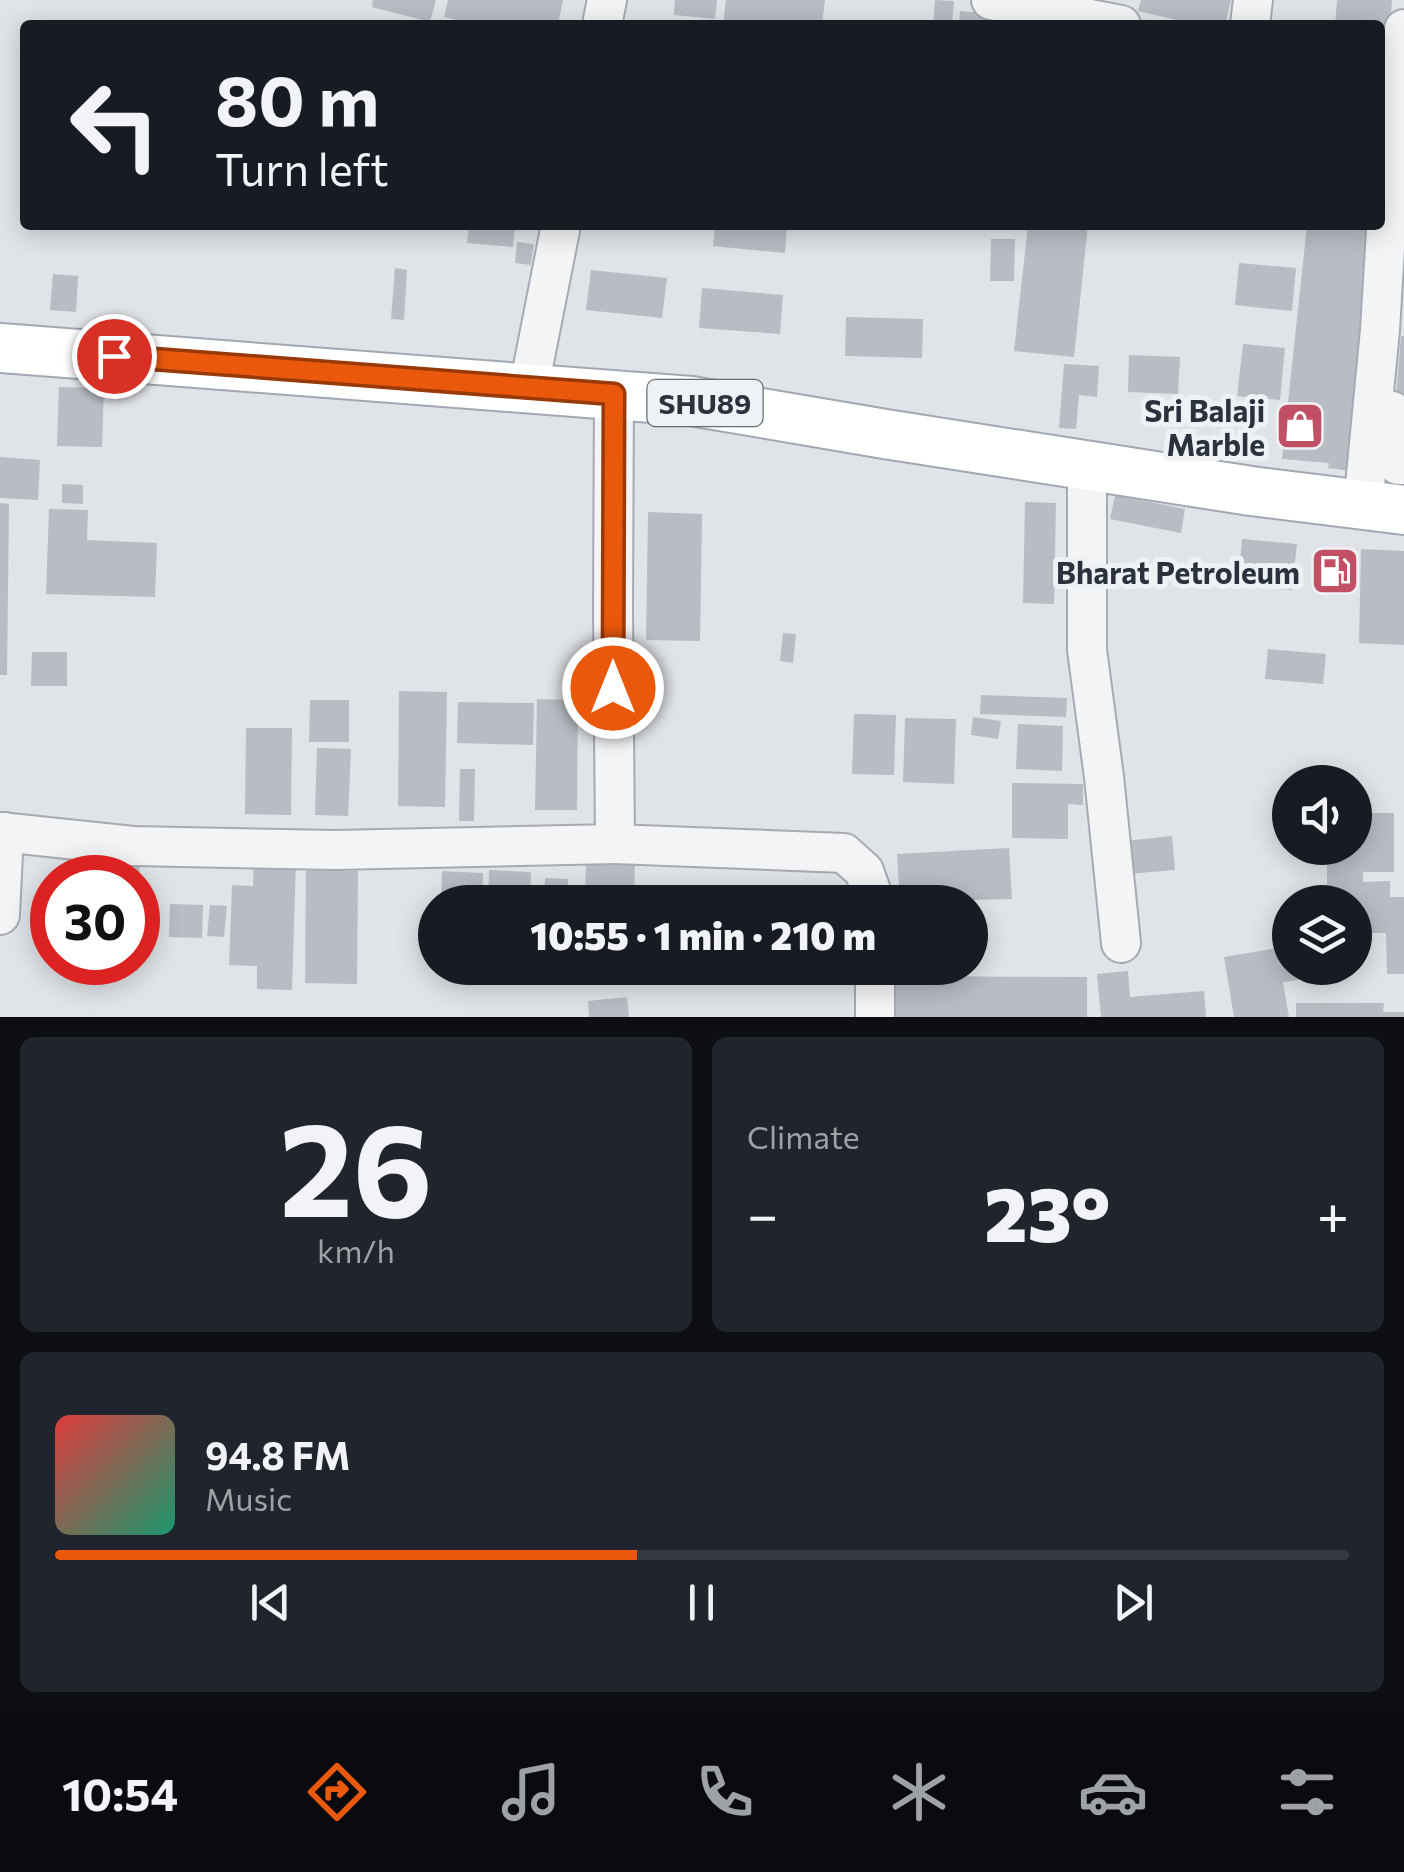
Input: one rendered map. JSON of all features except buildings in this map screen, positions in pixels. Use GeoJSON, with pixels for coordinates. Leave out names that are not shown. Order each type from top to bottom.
{"type":"FeatureCollection","features":[{"type":"Feature","properties":{"kind":"main road","name":"SHU89"},"geometry":{"type":"LineString","coordinates":[[0,348],[691,400],[1086,465],[1384,508]]}},
{"type":"Feature","properties":{"kind":"street"},"geometry":{"type":"LineString","coordinates":[[991,0],[1095,20]]}},
{"type":"Feature","properties":{"kind":"street"},"geometry":{"type":"LineString","coordinates":[[1384,508],[1380,330],[1398,51]]}},
{"type":"Feature","properties":{"kind":"street"},"geometry":{"type":"LineString","coordinates":[[528,387],[560,230]]}},
{"type":"Feature","properties":{"kind":"street"},"geometry":{"type":"LineString","coordinates":[[1404,274],[1388,448],[1398,465],[1404,466]]}},
{"type":"Feature","properties":{"kind":"street"},"geometry":{"type":"LineString","coordinates":[[614,394],[615,844]]}},
{"type":"Feature","properties":{"kind":"street"},"geometry":{"type":"LineString","coordinates":[[1086,465],[1087,650],[1121,943]]}},
{"type":"Feature","properties":{"kind":"street"},"geometry":{"type":"LineString","coordinates":[[0,916],[2,832],[151,846],[335,850],[615,844],[844,853],[864,871],[869,885]]}},
{"type":"Feature","properties":{"kind":"street"},"geometry":{"type":"LineString","coordinates":[[875,985],[875,1017]]}},
{"type":"Feature","properties":{"kind":"place","name":"Sri Balaji Marble"},"geometry":{"type":"Point","coordinates":[1300,426]}},
{"type":"Feature","properties":{"kind":"place","name":"Bharat Petroleum"},"geometry":{"type":"Point","coordinates":[1335,571]}},
{"type":"Feature","properties":{"kind":"route"},"geometry":{"type":"LineString","coordinates":[[114,356],[614,394],[613,688]]}}]}
